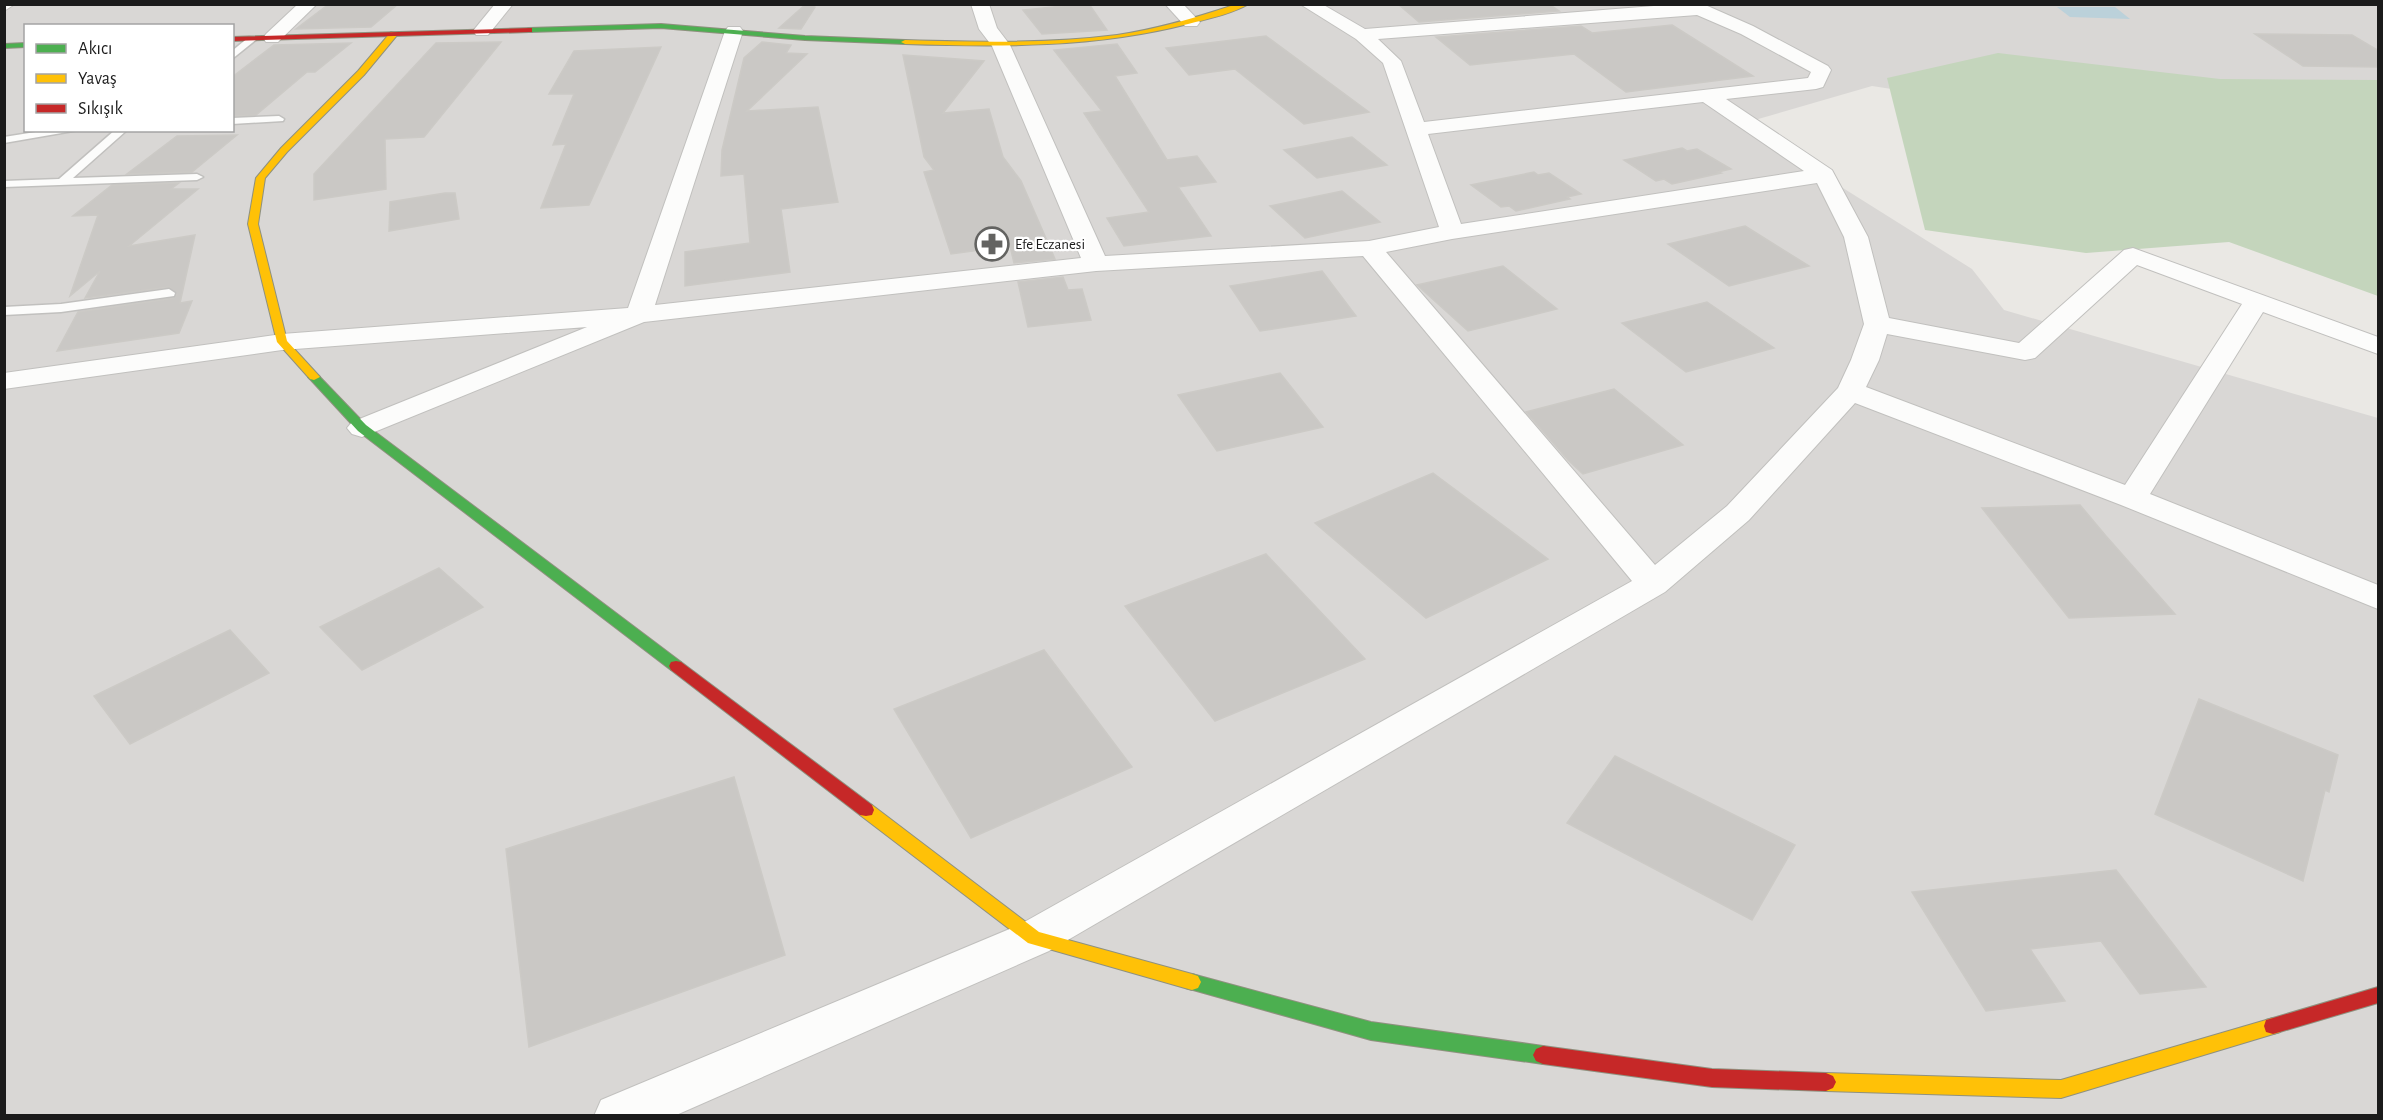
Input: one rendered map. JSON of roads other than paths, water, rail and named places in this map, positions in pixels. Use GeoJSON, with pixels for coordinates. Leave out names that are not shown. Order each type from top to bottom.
{"type":"FeatureCollection","features":[{"type":"Feature","properties":{"kind":"street"},"geometry":{"type":"LineString","coordinates":[[272,38],[309,4]]}},
{"type":"Feature","properties":{"kind":"street"},"geometry":{"type":"LineString","coordinates":[[482,31],[505,4]]}},
{"type":"Feature","properties":{"kind":"street"},"geometry":{"type":"LineString","coordinates":[[980,4],[988,29],[1001,45],[1095,264]]}},
{"type":"Feature","properties":{"kind":"street"},"geometry":{"type":"LineString","coordinates":[[1173,4],[1191,22]]}},
{"type":"Feature","properties":{"kind":"street"},"geometry":{"type":"LineString","coordinates":[[234,39],[661,26],[805,38],[1001,45],[1100,39],[1191,22],[1246,4]]}},
{"type":"Feature","properties":{"kind":"street"},"geometry":{"type":"LineString","coordinates":[[1308,4],[1362,35],[1392,61],[1452,232]]}},
{"type":"Feature","properties":{"kind":"street"},"geometry":{"type":"LineString","coordinates":[[1362,35],[1692,7],[1747,30],[1821,70],[1816,83],[1416,129]]}},
{"type":"Feature","properties":{"kind":"street"},"geometry":{"type":"LineString","coordinates":[[362,428],[639,315],[734,31]]}},
{"type":"Feature","properties":{"kind":"street"},"geometry":{"type":"LineString","coordinates":[[394,34],[361,73],[284,150],[261,178],[253,224],[282,342],[362,428],[1034,938],[1371,1031],[1712,1078],[2061,1089],[2379,995]]}},
{"type":"Feature","properties":{"kind":"street"},"geometry":{"type":"LineString","coordinates":[[4,46],[24,45]]}},
{"type":"Feature","properties":{"kind":"street"},"geometry":{"type":"LineString","coordinates":[[618,1116],[1034,938],[1653,584],[1738,513],[1850,391],[1865,360],[1877,324],[1856,237],[1824,176],[1706,95]]}},
{"type":"Feature","properties":{"kind":"street"},"geometry":{"type":"LineString","coordinates":[[4,381],[282,342],[639,315],[1095,264],[1369,248],[1452,232],[1824,176]]}},
{"type":"Feature","properties":{"kind":"street"},"geometry":{"type":"LineString","coordinates":[[1369,248],[1653,584]]}},
{"type":"Feature","properties":{"kind":"street"},"geometry":{"type":"LineString","coordinates":[[1877,324],[2025,352],[2133,255],[2379,346]]}},
{"type":"Feature","properties":{"kind":"street"},"geometry":{"type":"LineString","coordinates":[[2132,498],[2257,301]]}},
{"type":"Feature","properties":{"kind":"street"},"geometry":{"type":"LineString","coordinates":[[1850,391],[2132,498],[2379,598]]}},
{"type":"Feature","properties":{"kind":"lane"},"geometry":{"type":"LineString","coordinates":[[234,54],[252,39]]}},
{"type":"Feature","properties":{"kind":"lane"},"geometry":{"type":"LineString","coordinates":[[234,121],[279,119]]}},
{"type":"Feature","properties":{"kind":"lane"},"geometry":{"type":"LineString","coordinates":[[4,140],[60,132]]}},
{"type":"Feature","properties":{"kind":"lane"},"geometry":{"type":"LineString","coordinates":[[62,182],[123,132]]}},
{"type":"Feature","properties":{"kind":"lane"},"geometry":{"type":"LineString","coordinates":[[4,183],[197,177]]}},
{"type":"Feature","properties":{"kind":"lane"},"geometry":{"type":"LineString","coordinates":[[4,311],[61,308],[169,293]]}},
{"type":"Feature","properties":{"kind":"water"},"geometry":{"type":"Polygon","coordinates":[[[2057,7],[2115,7],[2130,19],[2070,17],[2057,7]]]}},
{"type":"Feature","properties":{"kind":"place","name":"Efe Eczanesi"},"geometry":{"type":"Point","coordinates":[992,244]}}]}
